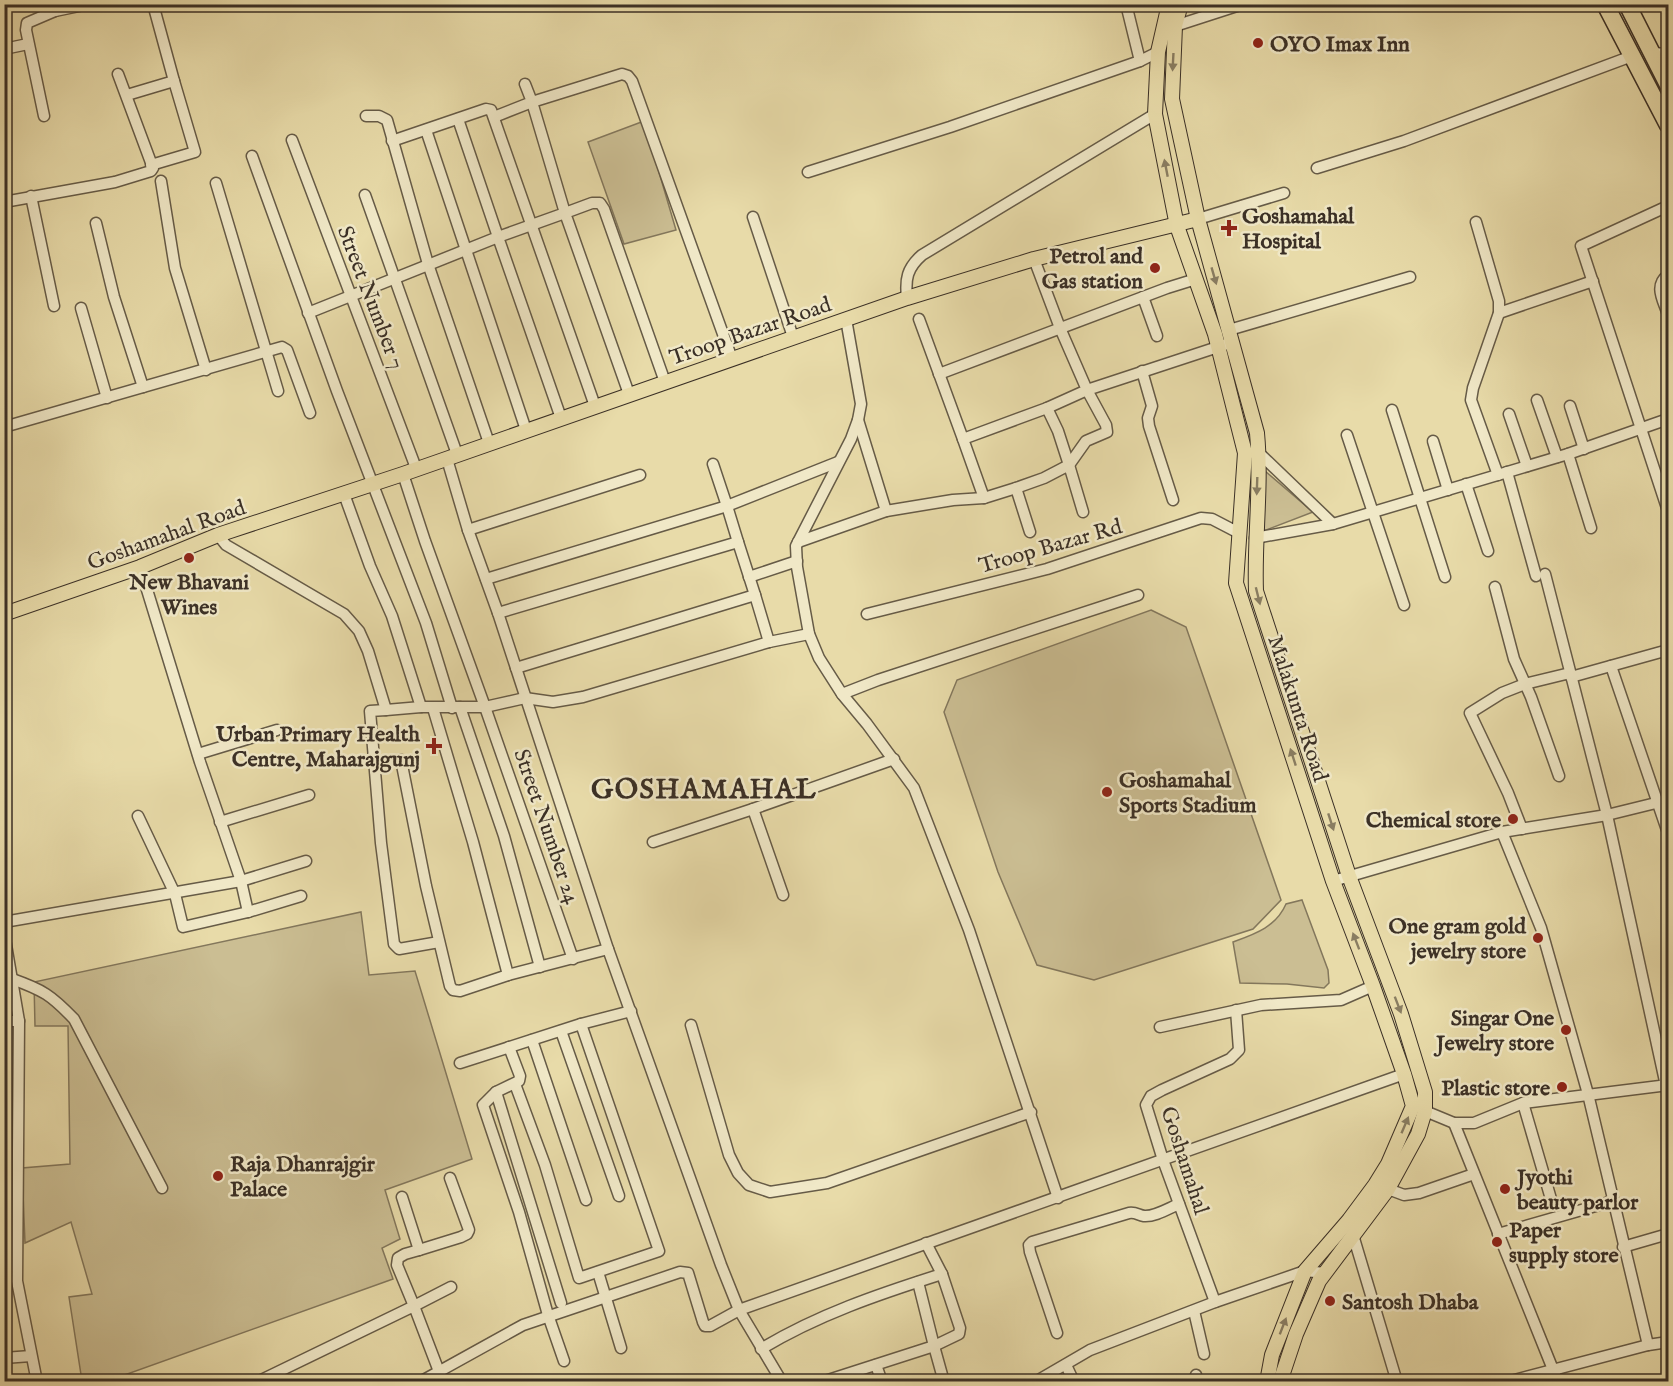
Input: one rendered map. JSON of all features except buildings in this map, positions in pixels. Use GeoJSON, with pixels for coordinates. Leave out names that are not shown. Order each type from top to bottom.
{"type":"FeatureCollection","features":[{"type":"Feature","properties":{"kind":"highway"},"geometry":{"type":"LineString","coordinates":[[1605,4],[1668,125]]}},
{"type":"Feature","properties":{"kind":"highway"},"geometry":{"type":"LineString","coordinates":[[1627,4],[1660,54],[1668,85]]}},
{"type":"Feature","properties":{"kind":"main road","name":"Malakunta Road"},"geometry":{"type":"LineString","coordinates":[[1169,4],[1158,52],[1155,114],[1177,226],[1252,453],[1239,533],[1236,583],[1333,881],[1373,986],[1413,1106],[1393,1167],[1305,1270],[1272,1356],[1268,1382]]}},
{"type":"Feature","properties":{"kind":"main road"},"geometry":{"type":"LineString","coordinates":[[1181,4],[1175,26],[1172,99],[1198,219],[1257,434],[1252,453],[1256,591],[1349,876],[1401,1014],[1425,1092],[1425,1111],[1418,1134],[1393,1167],[1388,1190],[1319,1281],[1296,1334],[1280,1382]]}},
{"type":"Feature","properties":{"kind":"main road","name":"Troop Bazar Road"},"geometry":{"type":"LineString","coordinates":[[344,494],[908,298],[1035,259],[1198,219]]}},
{"type":"Feature","properties":{"kind":"main road","name":"Goshamahal Road"},"geometry":{"type":"LineString","coordinates":[[4,614],[140,567],[218,535],[344,494]]}},
{"type":"Feature","properties":{"kind":"street"},"geometry":{"type":"LineString","coordinates":[[151,165],[195,152],[153,4]]}},
{"type":"Feature","properties":{"kind":"street"},"geometry":{"type":"LineString","coordinates":[[1126,4],[1140,61]]}},
{"type":"Feature","properties":{"kind":"street"},"geometry":{"type":"LineString","coordinates":[[1175,26],[1243,4]]}},
{"type":"Feature","properties":{"kind":"street"},"geometry":{"type":"LineString","coordinates":[[44,117],[28,44],[27,23],[55,8],[84,5]]}},
{"type":"Feature","properties":{"kind":"street"},"geometry":{"type":"LineString","coordinates":[[4,49],[28,44]]}},
{"type":"Feature","properties":{"kind":"street"},"geometry":{"type":"LineString","coordinates":[[808,172],[950,127],[1140,61],[1158,52]]}},
{"type":"Feature","properties":{"kind":"street"},"geometry":{"type":"LineString","coordinates":[[1317,168],[1404,141],[1632,56]]}},
{"type":"Feature","properties":{"kind":"street"},"geometry":{"type":"LineString","coordinates":[[4,201],[115,182],[151,171],[151,165],[118,74]]}},
{"type":"Feature","properties":{"kind":"street"},"geometry":{"type":"LineString","coordinates":[[494,117],[532,102],[622,74],[628,76],[632,81],[732,359]]}},
{"type":"Feature","properties":{"kind":"street"},"geometry":{"type":"LineString","coordinates":[[127,95],[174,81]]}},
{"type":"Feature","properties":{"kind":"street"},"geometry":{"type":"LineString","coordinates":[[525,84],[565,213],[628,394]]}},
{"type":"Feature","properties":{"kind":"street"},"geometry":{"type":"LineString","coordinates":[[392,141],[488,108],[494,117],[596,406]]}},
{"type":"Feature","properties":{"kind":"street"},"geometry":{"type":"LineString","coordinates":[[908,298],[906,284],[908,271],[922,255],[1155,114]]}},
{"type":"Feature","properties":{"kind":"street"},"geometry":{"type":"LineString","coordinates":[[366,116],[379,116],[387,120],[428,264],[489,443]]}},
{"type":"Feature","properties":{"kind":"street"},"geometry":{"type":"LineString","coordinates":[[458,119],[561,418]]}},
{"type":"Feature","properties":{"kind":"street"},"geometry":{"type":"LineString","coordinates":[[426,130],[526,430]]}},
{"type":"Feature","properties":{"kind":"street","name":"Street Number 7"},"geometry":{"type":"LineString","coordinates":[[292,140],[350,297],[409,471],[425,542],[486,707]]}},
{"type":"Feature","properties":{"kind":"street"},"geometry":{"type":"LineString","coordinates":[[252,156],[308,313],[504,836],[540,967]]}},
{"type":"Feature","properties":{"kind":"street"},"geometry":{"type":"LineString","coordinates":[[161,181],[175,268],[206,370]]}},
{"type":"Feature","properties":{"kind":"street"},"geometry":{"type":"LineString","coordinates":[[216,183],[278,391]]}},
{"type":"Feature","properties":{"kind":"street"},"geometry":{"type":"LineString","coordinates":[[1198,219],[1284,193]]}},
{"type":"Feature","properties":{"kind":"street"},"geometry":{"type":"LineString","coordinates":[[365,195],[452,456],[468,530],[498,613],[608,949],[739,1310],[782,1382]]}},
{"type":"Feature","properties":{"kind":"street"},"geometry":{"type":"LineString","coordinates":[[32,196],[54,306]]}},
{"type":"Feature","properties":{"kind":"street"},"geometry":{"type":"LineString","coordinates":[[308,313],[465,249],[592,203],[600,203],[665,382]]}},
{"type":"Feature","properties":{"kind":"street"},"geometry":{"type":"LineString","coordinates":[[1667,508],[1581,246],[1668,206]]}},
{"type":"Feature","properties":{"kind":"street"},"geometry":{"type":"LineString","coordinates":[[753,217],[793,337]]}},
{"type":"Feature","properties":{"kind":"street"},"geometry":{"type":"LineString","coordinates":[[1425,1111],[1454,1123],[1474,1123],[1523,1102],[1667,1088],[1607,814],[1570,675],[1540,575],[1471,400],[1499,313],[1498,301],[1476,222]]}},
{"type":"Feature","properties":{"kind":"street"},"geometry":{"type":"LineString","coordinates":[[96,223],[114,297],[143,387]]}},
{"type":"Feature","properties":{"kind":"street"},"geometry":{"type":"LineString","coordinates":[[798,542],[886,511],[953,500],[984,498],[1016,488],[1044,478],[1069,465],[1086,441],[1107,432],[1106,425],[1087,390],[1060,328],[1035,259]]}},
{"type":"Feature","properties":{"kind":"street"},"geometry":{"type":"LineString","coordinates":[[1668,275],[1660,283],[1659,289],[1668,315]]}},
{"type":"Feature","properties":{"kind":"street"},"geometry":{"type":"LineString","coordinates":[[963,440],[1087,390],[1217,346],[1231,336],[1410,277]]}},
{"type":"Feature","properties":{"kind":"street"},"geometry":{"type":"LineString","coordinates":[[939,374],[1196,279]]}},
{"type":"Feature","properties":{"kind":"street"},"geometry":{"type":"LineString","coordinates":[[1499,313],[1593,281]]}},
{"type":"Feature","properties":{"kind":"street"},"geometry":{"type":"LineString","coordinates":[[1143,297],[1157,336]]}},
{"type":"Feature","properties":{"kind":"street"},"geometry":{"type":"LineString","coordinates":[[81,308],[107,398]]}},
{"type":"Feature","properties":{"kind":"street"},"geometry":{"type":"LineString","coordinates":[[846,319],[861,404],[851,439],[796,546],[809,634],[819,658],[842,694],[914,788],[969,930],[1058,1198]]}},
{"type":"Feature","properties":{"kind":"street"},"geometry":{"type":"LineString","coordinates":[[918,319],[984,498]]}},
{"type":"Feature","properties":{"kind":"street"},"geometry":{"type":"LineString","coordinates":[[4,427],[280,347],[285,348],[310,413]]}},
{"type":"Feature","properties":{"kind":"street"},"geometry":{"type":"LineString","coordinates":[[1142,371],[1152,406],[1148,416],[1149,426],[1173,500]]}},
{"type":"Feature","properties":{"kind":"street"},"geometry":{"type":"LineString","coordinates":[[1538,400],[1592,528]]}},
{"type":"Feature","properties":{"kind":"street"},"geometry":{"type":"LineString","coordinates":[[1570,406],[1584,449]]}},
{"type":"Feature","properties":{"kind":"street"},"geometry":{"type":"LineString","coordinates":[[1047,408],[1058,431],[1083,512]]}},
{"type":"Feature","properties":{"kind":"street"},"geometry":{"type":"LineString","coordinates":[[1392,410],[1445,577]]}},
{"type":"Feature","properties":{"kind":"street"},"geometry":{"type":"LineString","coordinates":[[1509,414],[1527,466]]}},
{"type":"Feature","properties":{"kind":"street"},"geometry":{"type":"LineString","coordinates":[[1255,538],[1333,524],[1584,449],[1668,419]]}},
{"type":"Feature","properties":{"kind":"street"},"geometry":{"type":"LineString","coordinates":[[858,420],[886,511]]}},
{"type":"Feature","properties":{"kind":"street"},"geometry":{"type":"LineString","coordinates":[[1347,435],[1404,605]]}},
{"type":"Feature","properties":{"kind":"street"},"geometry":{"type":"LineString","coordinates":[[1433,441],[1448,490]]}},
{"type":"Feature","properties":{"kind":"street"},"geometry":{"type":"LineString","coordinates":[[1252,453],[1333,524]]}},
{"type":"Feature","properties":{"kind":"street"},"geometry":{"type":"LineString","coordinates":[[486,579],[727,506],[838,462]]}},
{"type":"Feature","properties":{"kind":"street"},"geometry":{"type":"LineString","coordinates":[[713,464],[769,642]]}},
{"type":"Feature","properties":{"kind":"street"},"geometry":{"type":"LineString","coordinates":[[468,530],[639,475]]}},
{"type":"Feature","properties":{"kind":"street"},"geometry":{"type":"LineString","coordinates":[[1466,484],[1488,551]]}},
{"type":"Feature","properties":{"kind":"street"},"geometry":{"type":"LineString","coordinates":[[1016,488],[1030,532]]}},
{"type":"Feature","properties":{"kind":"street"},"geometry":{"type":"LineString","coordinates":[[344,494],[370,566],[392,616],[421,707]]}},
{"type":"Feature","properties":{"kind":"street","name":"Troop Bazar Rd"},"geometry":{"type":"LineString","coordinates":[[867,614],[1047,569],[1201,518],[1212,519],[1239,533]]}},
{"type":"Feature","properties":{"kind":"street"},"geometry":{"type":"LineString","coordinates":[[218,535],[226,545],[344,614],[359,632],[368,651],[386,710]]}},
{"type":"Feature","properties":{"kind":"street"},"geometry":{"type":"LineString","coordinates":[[498,613],[738,542]]}},
{"type":"Feature","properties":{"kind":"street"},"geometry":{"type":"LineString","coordinates":[[749,577],[797,561]]}},
{"type":"Feature","properties":{"kind":"street"},"geometry":{"type":"LineString","coordinates":[[140,567],[198,754],[241,881],[248,912]]}},
{"type":"Feature","properties":{"kind":"street"},"geometry":{"type":"LineString","coordinates":[[1495,587],[1514,659],[1559,776]]}},
{"type":"Feature","properties":{"kind":"street"},"geometry":{"type":"LineString","coordinates":[[516,668],[755,595]]}},
{"type":"Feature","properties":{"kind":"street"},"geometry":{"type":"LineString","coordinates":[[842,694],[878,680],[1138,595]]}},
{"type":"Feature","properties":{"kind":"street"},"geometry":{"type":"LineString","coordinates":[[439,942],[399,949],[394,944],[381,843],[370,711],[421,707],[486,707],[525,699],[553,702],[583,697],[769,642],[809,634]]}},
{"type":"Feature","properties":{"kind":"street"},"geometry":{"type":"LineString","coordinates":[[1522,829],[1508,793],[1470,713],[1502,693],[1525,684],[1611,666],[1668,650]]}},
{"type":"Feature","properties":{"kind":"street"},"geometry":{"type":"LineString","coordinates":[[1611,666],[1663,801],[1668,833]]}},
{"type":"Feature","properties":{"kind":"street","name":"Street Number 24"},"geometry":{"type":"LineString","coordinates":[[486,707],[573,959]]}},
{"type":"Feature","properties":{"kind":"street"},"geometry":{"type":"LineString","coordinates":[[433,708],[473,842],[508,975]]}},
{"type":"Feature","properties":{"kind":"street"},"geometry":{"type":"LineString","coordinates":[[198,754],[277,730]]}},
{"type":"Feature","properties":{"kind":"street"},"geometry":{"type":"LineString","coordinates":[[653,842],[894,759]]}},
{"type":"Feature","properties":{"kind":"street"},"geometry":{"type":"LineString","coordinates":[[401,760],[439,942],[453,990],[460,991],[508,975],[608,949]]}},
{"type":"Feature","properties":{"kind":"street"},"geometry":{"type":"LineString","coordinates":[[220,822],[309,795]]}},
{"type":"Feature","properties":{"kind":"street"},"geometry":{"type":"LineString","coordinates":[[1333,881],[1502,832],[1607,814],[1663,801]]}},
{"type":"Feature","properties":{"kind":"street"},"geometry":{"type":"LineString","coordinates":[[753,809],[783,895]]}},
{"type":"Feature","properties":{"kind":"street"},"geometry":{"type":"LineString","coordinates":[[138,816],[175,894],[183,927],[248,912],[301,896]]}},
{"type":"Feature","properties":{"kind":"street"},"geometry":{"type":"LineString","coordinates":[[1502,832],[1541,928],[1588,1094],[1647,1345]]}},
{"type":"Feature","properties":{"kind":"street"},"geometry":{"type":"LineString","coordinates":[[4,922],[241,881],[306,861]]}},
{"type":"Feature","properties":{"kind":"street"},"geometry":{"type":"LineString","coordinates":[[4,933],[19,1021],[16,1281],[37,1382]]}},
{"type":"Feature","properties":{"kind":"street"},"geometry":{"type":"LineString","coordinates":[[12,979],[40,990],[55,999],[74,1019],[162,1188]]}},
{"type":"Feature","properties":{"kind":"street"},"geometry":{"type":"LineString","coordinates":[[1160,1027],[1262,1005],[1341,1000],[1373,986]]}},
{"type":"Feature","properties":{"kind":"street","name":"Goshamahal"},"geometry":{"type":"LineString","coordinates":[[1215,1302],[1162,1160],[1146,1105],[1151,1096],[1236,1055],[1239,1050],[1236,1010]]}},
{"type":"Feature","properties":{"kind":"street"},"geometry":{"type":"LineString","coordinates":[[460,1063],[580,1024],[631,1011]]}},
{"type":"Feature","properties":{"kind":"street"},"geometry":{"type":"LineString","coordinates":[[4,1021],[19,1021]]}},
{"type":"Feature","properties":{"kind":"street"},"geometry":{"type":"LineString","coordinates":[[515,1084],[545,1165],[579,1278],[659,1251],[580,1024]]}},
{"type":"Feature","properties":{"kind":"street"},"geometry":{"type":"LineString","coordinates":[[691,1025],[729,1155],[738,1173],[749,1185],[770,1192],[827,1183],[1031,1112]]}},
{"type":"Feature","properties":{"kind":"street"},"geometry":{"type":"LineString","coordinates":[[561,1031],[619,1196]]}},
{"type":"Feature","properties":{"kind":"street"},"geometry":{"type":"LineString","coordinates":[[532,1040],[586,1200]]}},
{"type":"Feature","properties":{"kind":"street"},"geometry":{"type":"LineString","coordinates":[[509,1047],[520,1076],[519,1081],[496,1092],[483,1105],[519,1212],[548,1315],[564,1361]]}},
{"type":"Feature","properties":{"kind":"street"},"geometry":{"type":"LineString","coordinates":[[420,1382],[523,1325],[683,1271],[689,1276],[705,1326],[710,1326],[739,1310],[1404,1074]]}},
{"type":"Feature","properties":{"kind":"street"},"geometry":{"type":"LineString","coordinates":[[496,1092],[561,1303]]}},
{"type":"Feature","properties":{"kind":"street"},"geometry":{"type":"LineString","coordinates":[[1523,1102],[1551,1199]]}},
{"type":"Feature","properties":{"kind":"street"},"geometry":{"type":"LineString","coordinates":[[1454,1123],[1558,1382]]}},
{"type":"Feature","properties":{"kind":"street"},"geometry":{"type":"LineString","coordinates":[[1388,1190],[1404,1195],[1419,1193],[1474,1174]]}},
{"type":"Feature","properties":{"kind":"street"},"geometry":{"type":"LineString","coordinates":[[443,1382],[397,1265],[398,1258],[405,1254],[467,1234],[469,1230],[450,1178]]}},
{"type":"Feature","properties":{"kind":"street"},"geometry":{"type":"LineString","coordinates":[[402,1197],[419,1250]]}},
{"type":"Feature","properties":{"kind":"street"},"geometry":{"type":"LineString","coordinates":[[1498,1234],[1613,1201]]}},
{"type":"Feature","properties":{"kind":"street"},"geometry":{"type":"LineString","coordinates":[[1057,1333],[1029,1248],[1032,1242],[1129,1213],[1150,1215],[1179,1204]]}},
{"type":"Feature","properties":{"kind":"street"},"geometry":{"type":"LineString","coordinates":[[1623,1247],[1668,1234]]}},
{"type":"Feature","properties":{"kind":"street"},"geometry":{"type":"LineString","coordinates":[[1353,1235],[1397,1382]]}},
{"type":"Feature","properties":{"kind":"street"},"geometry":{"type":"LineString","coordinates":[[822,1382],[934,1346],[959,1334],[960,1328],[942,1274],[926,1243]]}},
{"type":"Feature","properties":{"kind":"street"},"geometry":{"type":"LineString","coordinates":[[1035,1382],[1090,1350],[1215,1302],[1305,1270],[1325,1273]]}},
{"type":"Feature","properties":{"kind":"street"},"geometry":{"type":"LineString","coordinates":[[598,1272],[621,1348]]}},
{"type":"Feature","properties":{"kind":"street"},"geometry":{"type":"LineString","coordinates":[[761,1349],[822,1316],[942,1274]]}},
{"type":"Feature","properties":{"kind":"street"},"geometry":{"type":"LineString","coordinates":[[918,1282],[944,1382]]}},
{"type":"Feature","properties":{"kind":"street"},"geometry":{"type":"LineString","coordinates":[[257,1382],[451,1287]]}},
{"type":"Feature","properties":{"kind":"street"},"geometry":{"type":"LineString","coordinates":[[1194,1311],[1204,1354]]}},
{"type":"Feature","properties":{"kind":"street"},"geometry":{"type":"LineString","coordinates":[[1508,1382],[1647,1345],[1668,1342]]}},
{"type":"Feature","properties":{"kind":"street"},"geometry":{"type":"LineString","coordinates":[[4,1358],[31,1356]]}},
{"type":"Feature","properties":{"kind":"street"},"geometry":{"type":"LineString","coordinates":[[876,1365],[882,1382]]}},
{"type":"Feature","properties":{"kind":"street"},"geometry":{"type":"LineString","coordinates":[[1066,1365],[1074,1382]]}},
{"type":"Feature","properties":{"kind":"shaded area"},"geometry":{"type":"Polygon","coordinates":[[[644,121],[676,230],[624,244],[588,142],[644,121]]]}},
{"type":"Feature","properties":{"kind":"shaded area"},"geometry":{"type":"Polygon","coordinates":[[[1265,471],[1313,512],[1261,532],[1265,471]]]}},
{"type":"Feature","properties":{"kind":"shaded area","name":"Goshamahal Sports Stadium"},"geometry":{"type":"Polygon","coordinates":[[[1151,610],[1186,627],[1281,900],[1253,929],[1094,980],[1037,965],[998,872],[944,712],[957,680],[1151,610]]]}},
{"type":"Feature","properties":{"kind":"shaded area"},"geometry":{"type":"Polygon","coordinates":[[[1302,900],[1328,970],[1329,983],[1324,988],[1240,983],[1233,942],[1257,933],[1271,924],[1286,904],[1302,900]]]}},
{"type":"Feature","properties":{"kind":"shaded area"},"geometry":{"type":"Polygon","coordinates":[[[361,912],[369,975],[415,971],[472,1159],[385,1190],[400,1239],[382,1248],[393,1279],[105,1382],[82,1381],[69,1297],[92,1294],[71,1222],[25,1243],[22,1168],[70,1164],[68,1026],[35,1026],[34,982],[361,912]]]}},
{"type":"Feature","properties":{"kind":"place","name":"OYO Imax Inn"},"geometry":{"type":"Point","coordinates":[1258,43]}},
{"type":"Feature","properties":{"kind":"place","name":"Goshamahal Hospital"},"geometry":{"type":"Point","coordinates":[1229,228]}},
{"type":"Feature","properties":{"kind":"place","name":"Petrol and Gas station"},"geometry":{"type":"Point","coordinates":[1155,268]}},
{"type":"Feature","properties":{"kind":"place","name":"New Bhavani Wines"},"geometry":{"type":"Point","coordinates":[189,558]}},
{"type":"Feature","properties":{"kind":"place","name":"Urban Primary Health Centre, Maharajgunj"},"geometry":{"type":"Point","coordinates":[434,746]}},
{"type":"Feature","properties":{"kind":"place","name":"Goshamahal Sports Stadium"},"geometry":{"type":"Point","coordinates":[1107,792]}},
{"type":"Feature","properties":{"kind":"place","name":"Chemical store"},"geometry":{"type":"Point","coordinates":[1513,819]}},
{"type":"Feature","properties":{"kind":"place","name":"One gram gold jewelry store"},"geometry":{"type":"Point","coordinates":[1538,938]}},
{"type":"Feature","properties":{"kind":"place","name":"Singar One Jewelry store"},"geometry":{"type":"Point","coordinates":[1566,1030]}},
{"type":"Feature","properties":{"kind":"place","name":"Plastic store"},"geometry":{"type":"Point","coordinates":[1562,1087]}},
{"type":"Feature","properties":{"kind":"place","name":"Raja Dhanrajgir Palace"},"geometry":{"type":"Point","coordinates":[218,1176]}},
{"type":"Feature","properties":{"kind":"place","name":"Jyothi beauty parlor"},"geometry":{"type":"Point","coordinates":[1505,1189]}},
{"type":"Feature","properties":{"kind":"place","name":"Paper supply store"},"geometry":{"type":"Point","coordinates":[1497,1242]}},
{"type":"Feature","properties":{"kind":"place","name":"Santosh Dhaba"},"geometry":{"type":"Point","coordinates":[1330,1301]}},
{"type":"Feature","properties":{"kind":"district","name":"GOSHAMAHAL"},"geometry":{"type":"Point","coordinates":[704,788]}}]}
